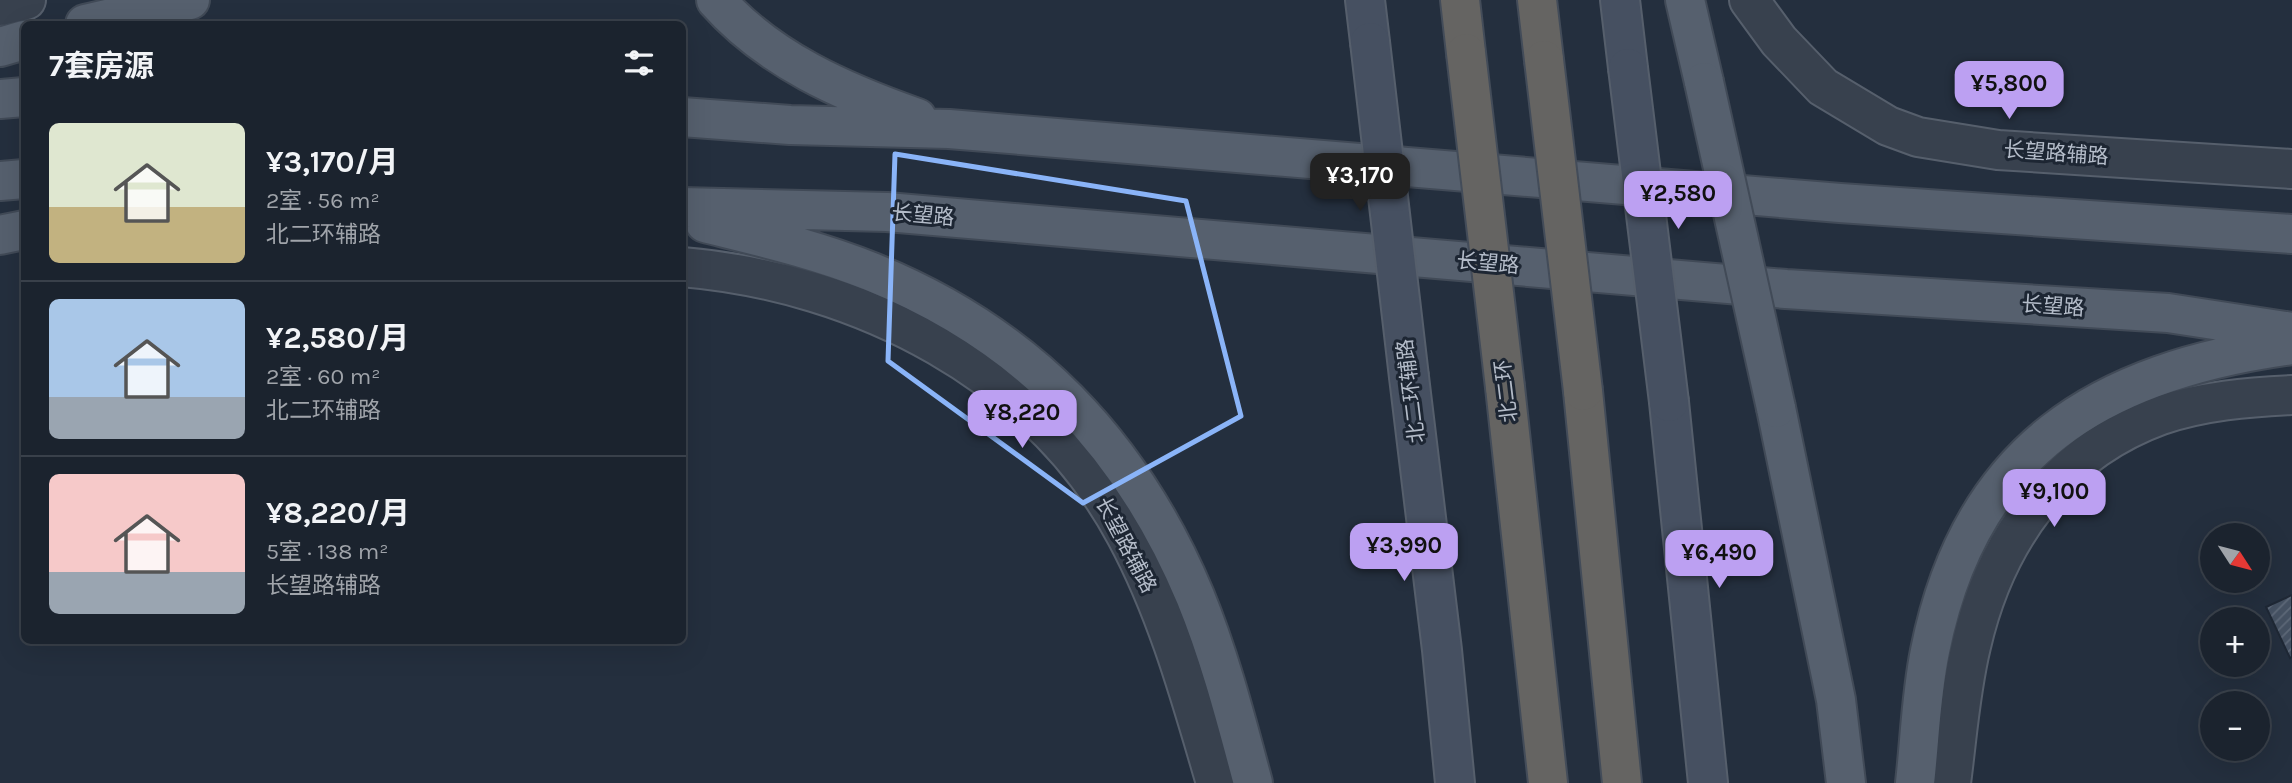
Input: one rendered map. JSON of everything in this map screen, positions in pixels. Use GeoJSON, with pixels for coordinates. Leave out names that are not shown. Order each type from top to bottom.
{"type":"FeatureCollection","features":[{"type":"Feature","properties":{"kind":"highway","name":"北二环"},"geometry":{"type":"LineString","coordinates":[[1460,0],[1548,783]]}},
{"type":"Feature","properties":{"kind":"highway"},"geometry":{"type":"LineString","coordinates":[[1537,0],[1583,391],[1622,783]]}},
{"type":"Feature","properties":{"kind":"main road"},"geometry":{"type":"LineString","coordinates":[[98,21],[190,0]]}},
{"type":"Feature","properties":{"kind":"main road"},"geometry":{"type":"LineString","coordinates":[[716,0],[750,34],[830,85],[948,129]]}},
{"type":"Feature","properties":{"kind":"main road","name":"北二环辅路"},"geometry":{"type":"LineString","coordinates":[[1365,0],[1442,650],[1455,783]]}},
{"type":"Feature","properties":{"kind":"main road"},"geometry":{"type":"LineString","coordinates":[[1620,0],[1669,402],[1708,783]]}},
{"type":"Feature","properties":{"kind":"main road"},"geometry":{"type":"LineString","coordinates":[[1685,0],[1776,408],[1836,700],[1846,783]]}},
{"type":"Feature","properties":{"kind":"main road"},"geometry":{"type":"LineString","coordinates":[[0,47],[21,41]]}},
{"type":"Feature","properties":{"kind":"main road"},"geometry":{"type":"LineString","coordinates":[[0,99],[21,97]]}},
{"type":"Feature","properties":{"kind":"main road"},"geometry":{"type":"LineString","coordinates":[[686,117],[790,125],[948,129],[1840,203],[2292,234]]}},
{"type":"Feature","properties":{"kind":"main road"},"geometry":{"type":"LineString","coordinates":[[0,181],[21,178]]}},
{"type":"Feature","properties":{"kind":"main road","name":"长望路"},"geometry":{"type":"LineString","coordinates":[[686,207],[887,212],[1772,288],[2168,313],[2292,332]]}},
{"type":"Feature","properties":{"kind":"main road"},"geometry":{"type":"LineString","coordinates":[[686,218],[796,245],[873,272],[942,306],[1003,343],[1042,375],[1098,429],[1134,480],[1195,597],[1230,698],[1254,783]]}},
{"type":"Feature","properties":{"kind":"main road"},"geometry":{"type":"LineString","coordinates":[[0,235],[21,231]]}},
{"type":"Feature","properties":{"kind":"main road"},"geometry":{"type":"LineString","coordinates":[[1915,783],[1930,651],[1943,597],[1983,509],[2011,471],[2052,431],[2099,401],[2143,380],[2183,365],[2237,352],[2292,345]]}},
{"type":"Feature","properties":{"kind":"street"},"geometry":{"type":"LineString","coordinates":[[0,6],[26,0]]}},
{"type":"Feature","properties":{"kind":"street","name":"长望路辅路"},"geometry":{"type":"LineString","coordinates":[[1749,0],[1779,41],[1824,88],[1888,125],[1918,137],[1998,150],[2292,169]]}},
{"type":"Feature","properties":{"kind":"street"},"geometry":{"type":"LineString","coordinates":[[0,242],[21,242]]}},
{"type":"Feature","properties":{"kind":"street","name":"长望路辅路"},"geometry":{"type":"LineString","coordinates":[[686,268],[786,284],[881,316],[977,369],[1021,407],[1062,447],[1097,491],[1125,533],[1148,581],[1179,659],[1216,783]]}},
{"type":"Feature","properties":{"kind":"street"},"geometry":{"type":"LineString","coordinates":[[1951,783],[1970,647],[1982,607],[2020,524],[2047,489],[2077,464],[2120,435],[2161,416],[2209,403],[2292,395]]}},
{"type":"Feature","properties":{"kind":"highlighted area"},"geometry":{"type":"Polygon","coordinates":[[[895,154],[1186,201],[1241,416],[1083,503],[888,361],[895,154]]]}},
{"type":"Feature","properties":{"kind":"building"},"geometry":{"type":"Polygon","coordinates":[[[2292,595],[2290,658],[2270,616],[2270,607],[2266,607],[2292,595]]]}}]}
